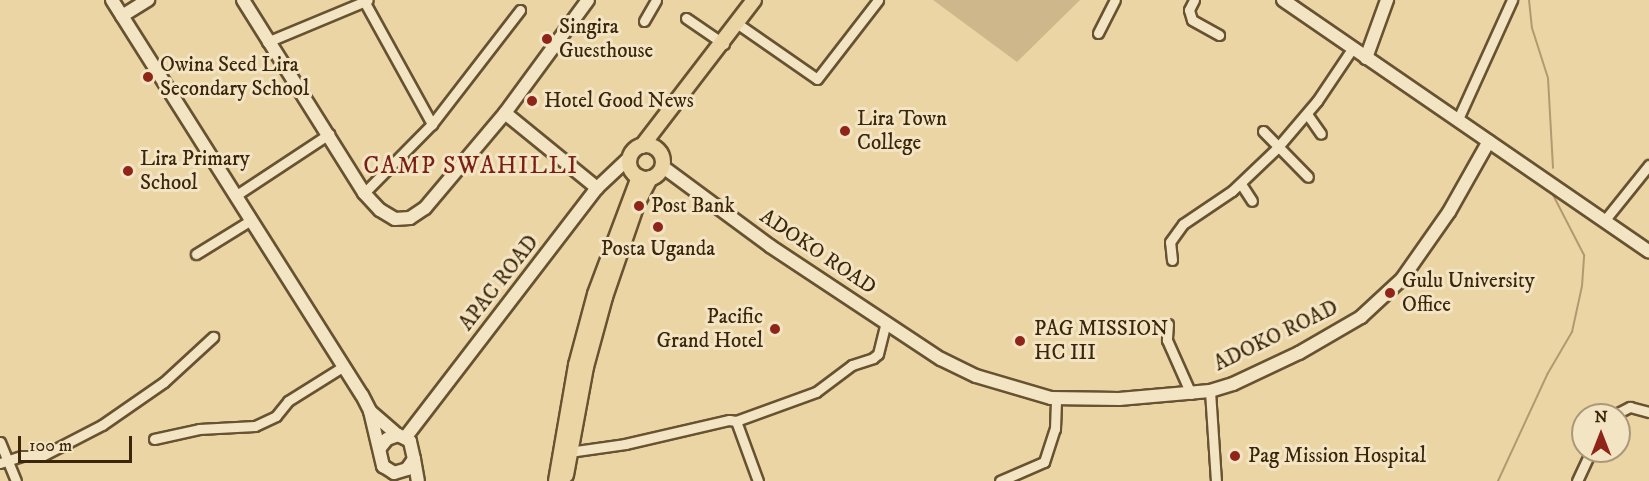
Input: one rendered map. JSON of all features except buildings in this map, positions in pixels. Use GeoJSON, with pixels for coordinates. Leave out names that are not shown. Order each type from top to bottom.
{"type":"FeatureCollection","features":[{"type":"Feature","properties":{"kind":"main road"},"geometry":{"type":"LineString","coordinates":[[645,178],[631,169],[630,158],[648,146],[754,0]]}},
{"type":"Feature","properties":{"kind":"main road"},"geometry":{"type":"LineString","coordinates":[[556,481],[581,366],[645,178],[663,167],[662,155],[648,146]]}},
{"type":"Feature","properties":{"kind":"main road"},"geometry":{"type":"LineString","coordinates":[[564,451],[565,481]]}},
{"type":"Feature","properties":{"kind":"street"},"geometry":{"type":"LineString","coordinates":[[112,0],[344,366],[370,411],[380,448],[380,460],[392,475],[408,481]]}},
{"type":"Feature","properties":{"kind":"street"},"geometry":{"type":"LineString","coordinates":[[122,16],[148,0]]}},
{"type":"Feature","properties":{"kind":"street"},"geometry":{"type":"LineString","coordinates":[[243,0],[267,42],[329,134],[364,193],[380,210],[395,219],[410,218],[425,208],[505,113],[588,0]]}},
{"type":"Feature","properties":{"kind":"street"},"geometry":{"type":"LineString","coordinates":[[644,21],[656,0]]}},
{"type":"Feature","properties":{"kind":"street"},"geometry":{"type":"LineString","coordinates":[[738,24],[817,79],[878,0]]}},
{"type":"Feature","properties":{"kind":"street"},"geometry":{"type":"LineString","coordinates":[[1098,33],[1114,0]]}},
{"type":"Feature","properties":{"kind":"street"},"geometry":{"type":"LineString","coordinates":[[1194,0],[1189,10],[1192,20],[1219,35]]}},
{"type":"Feature","properties":{"kind":"street"},"geometry":{"type":"LineString","coordinates":[[1283,0],[1352,49],[1458,118],[1649,252]]}},
{"type":"Feature","properties":{"kind":"street"},"geometry":{"type":"LineString","coordinates":[[1366,58],[1387,0]]}},
{"type":"Feature","properties":{"kind":"street"},"geometry":{"type":"LineString","coordinates":[[1458,118],[1512,0]]}},
{"type":"Feature","properties":{"kind":"street"},"geometry":{"type":"LineString","coordinates":[[267,42],[366,1],[432,124]]}},
{"type":"Feature","properties":{"kind":"street"},"geometry":{"type":"LineString","coordinates":[[364,193],[432,124],[520,10]]}},
{"type":"Feature","properties":{"kind":"street"},"geometry":{"type":"LineString","coordinates":[[686,18],[724,44]]}},
{"type":"Feature","properties":{"kind":"street"},"geometry":{"type":"LineString","coordinates":[[1172,260],[1170,242],[1183,224],[1241,184],[1277,148],[1307,114],[1352,49]]}},
{"type":"Feature","properties":{"kind":"street"},"geometry":{"type":"LineString","coordinates":[[505,113],[597,188]]}},
{"type":"Feature","properties":{"kind":"street"},"geometry":{"type":"LineString","coordinates":[[1307,114],[1321,134]]}},
{"type":"Feature","properties":{"kind":"street"},"geometry":{"type":"LineString","coordinates":[[1263,131],[1277,148],[1308,177]]}},
{"type":"Feature","properties":{"kind":"street"},"geometry":{"type":"LineString","coordinates":[[236,196],[329,134]]}},
{"type":"Feature","properties":{"kind":"street","name":"ADOKO ROAD"},"geometry":{"type":"LineString","coordinates":[[663,167],[770,246],[940,359],[976,376],[1056,399],[1191,394],[1210,391],[1299,353],[1381,302],[1443,221],[1489,141]]}},
{"type":"Feature","properties":{"kind":"street","name":"APAC ROAD"},"geometry":{"type":"LineString","coordinates":[[402,436],[597,188],[630,158]]}},
{"type":"Feature","properties":{"kind":"street"},"geometry":{"type":"LineString","coordinates":[[1604,221],[1649,165]]}},
{"type":"Feature","properties":{"kind":"street"},"geometry":{"type":"LineString","coordinates":[[1241,184],[1252,201]]}},
{"type":"Feature","properties":{"kind":"street"},"geometry":{"type":"LineString","coordinates":[[196,254],[251,220]]}},
{"type":"Feature","properties":{"kind":"street"},"geometry":{"type":"LineString","coordinates":[[564,451],[625,444],[723,420],[736,421],[816,392],[852,365],[873,358],[886,323]]}},
{"type":"Feature","properties":{"kind":"street"},"geometry":{"type":"LineString","coordinates":[[1168,324],[1167,340],[1191,394]]}},
{"type":"Feature","properties":{"kind":"street"},"geometry":{"type":"LineString","coordinates":[[4,462],[42,456],[102,425],[164,382],[213,337]]}},
{"type":"Feature","properties":{"kind":"street"},"geometry":{"type":"LineString","coordinates":[[154,439],[199,429],[255,426],[276,416],[288,401],[344,366]]}},
{"type":"Feature","properties":{"kind":"street"},"geometry":{"type":"LineString","coordinates":[[1210,391],[1216,481]]}},
{"type":"Feature","properties":{"kind":"street"},"geometry":{"type":"LineString","coordinates":[[1000,481],[1044,462],[1055,429],[1056,399]]}},
{"type":"Feature","properties":{"kind":"street"},"geometry":{"type":"LineString","coordinates":[[1631,407],[1649,412]]}},
{"type":"Feature","properties":{"kind":"street"},"geometry":{"type":"LineString","coordinates":[[370,411],[414,447],[418,481]]}},
{"type":"Feature","properties":{"kind":"street"},"geometry":{"type":"LineString","coordinates":[[736,421],[758,481]]}},
{"type":"Feature","properties":{"kind":"street"},"geometry":{"type":"LineString","coordinates":[[380,448],[387,439],[402,436]]}},
{"type":"Feature","properties":{"kind":"street"},"geometry":{"type":"LineString","coordinates":[[0,442],[4,462],[16,481]]}},
{"type":"Feature","properties":{"kind":"street"},"geometry":{"type":"LineString","coordinates":[[392,475],[407,469],[414,459]]}},
{"type":"Feature","properties":{"kind":"street"},"geometry":{"type":"LineString","coordinates":[[1576,481],[1586,463]]}},
{"type":"Feature","properties":{"kind":"shaded area"},"geometry":{"type":"Polygon","coordinates":[[[933,0],[1080,0],[1017,62],[933,0]]]}},
{"type":"Feature","properties":{"kind":"waterway"},"geometry":{"type":"LineString","coordinates":[[1529,0],[1532,28],[1548,78],[1553,168]]}},
{"type":"Feature","properties":{"kind":"waterway"},"geometry":{"type":"LineString","coordinates":[[1498,481],[1548,373],[1572,332],[1582,286],[1584,255],[1553,195]]}},
{"type":"Feature","properties":{"kind":"place","name":"Singira Guesthouse"},"geometry":{"type":"Point","coordinates":[547,39]}},
{"type":"Feature","properties":{"kind":"place","name":"Owina Seed Lira Secondary School"},"geometry":{"type":"Point","coordinates":[148,77]}},
{"type":"Feature","properties":{"kind":"place","name":"Hotel Good News"},"geometry":{"type":"Point","coordinates":[532,101]}},
{"type":"Feature","properties":{"kind":"place","name":"Lira Town College"},"geometry":{"type":"Point","coordinates":[845,131]}},
{"type":"Feature","properties":{"kind":"place","name":"Lira Primary School"},"geometry":{"type":"Point","coordinates":[128,171]}},
{"type":"Feature","properties":{"kind":"place","name":"Post Bank"},"geometry":{"type":"Point","coordinates":[639,206]}},
{"type":"Feature","properties":{"kind":"place","name":"Posta Uganda"},"geometry":{"type":"Point","coordinates":[658,227]}},
{"type":"Feature","properties":{"kind":"place","name":"Gulu University Office"},"geometry":{"type":"Point","coordinates":[1390,293]}},
{"type":"Feature","properties":{"kind":"place","name":"Pacific Grand Hotel"},"geometry":{"type":"Point","coordinates":[775,329]}},
{"type":"Feature","properties":{"kind":"place","name":"PAG MISSION HC III"},"geometry":{"type":"Point","coordinates":[1020,341]}},
{"type":"Feature","properties":{"kind":"place","name":"Pag Mission Hospital"},"geometry":{"type":"Point","coordinates":[1235,456]}},
{"type":"Feature","properties":{"kind":"district","name":"CAMP SWAHILLI"},"geometry":{"type":"Point","coordinates":[471,167]}}]}
